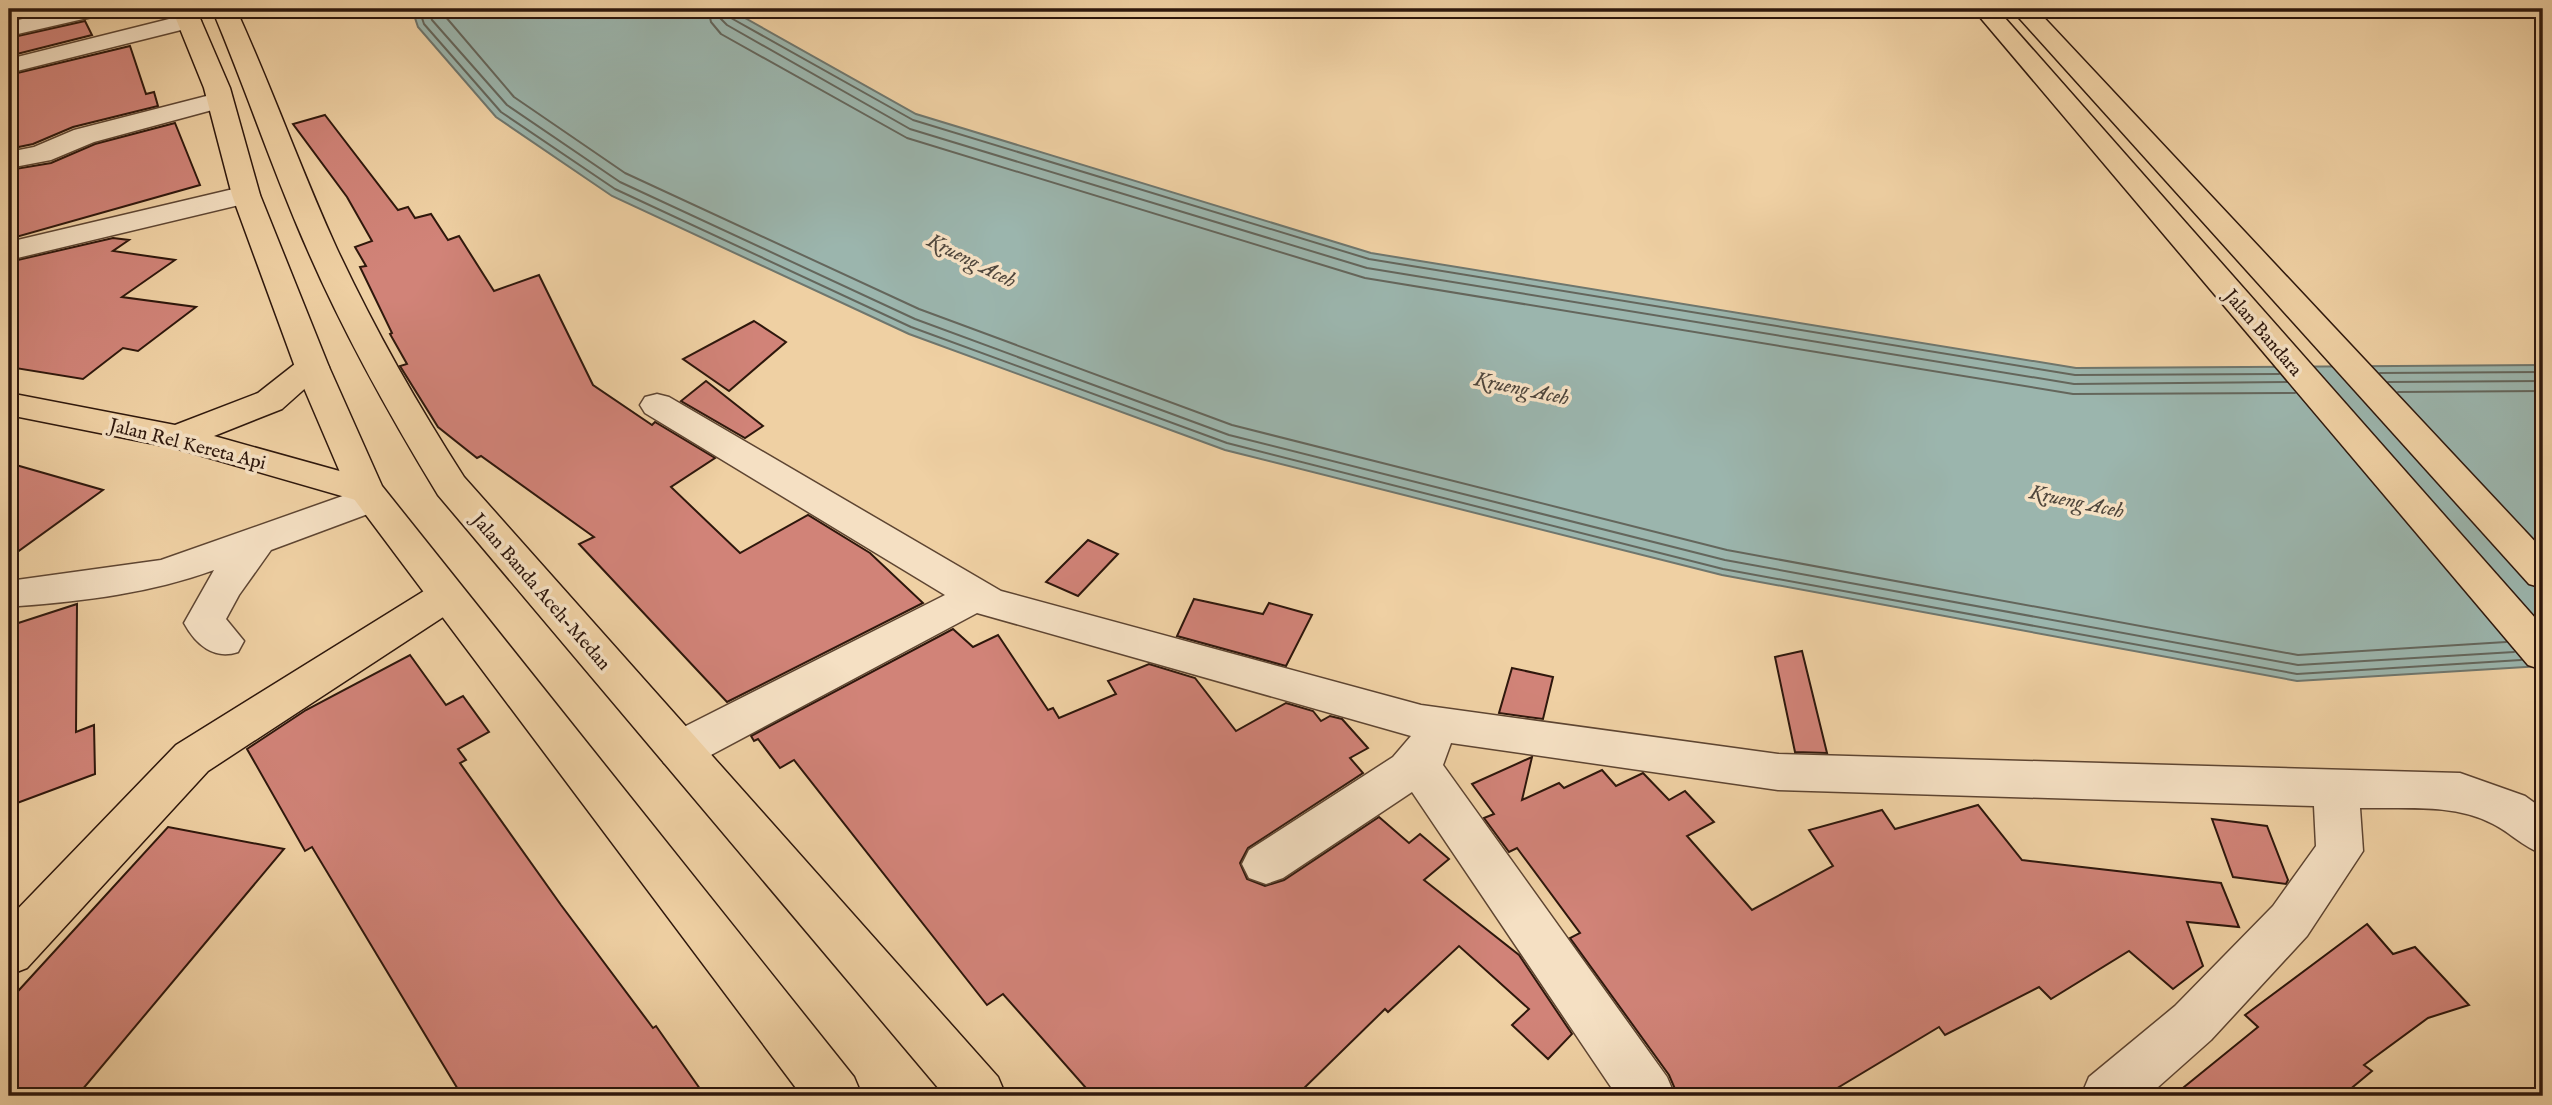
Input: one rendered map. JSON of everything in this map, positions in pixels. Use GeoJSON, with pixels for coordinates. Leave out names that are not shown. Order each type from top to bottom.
{"type":"FeatureCollection","features":[{"type":"Feature","properties":{"kind":"main road","name":"Jalan Bandara"},"geometry":{"type":"LineString","coordinates":[[1985,9],[2543,654]]}},
{"type":"Feature","properties":{"kind":"main road","name":"Jalan Bandara"},"geometry":{"type":"LineString","coordinates":[[2023,9],[2543,574]]}},
{"type":"Feature","properties":{"kind":"main road","name":"Jalan Banda Aceh-Medan"},"geometry":{"type":"LineString","coordinates":[[199,13],[256,79],[308,217],[396,399],[451,486],[979,1096]]}},
{"type":"Feature","properties":{"kind":"main road"},"geometry":{"type":"LineString","coordinates":[[199,13],[218,95],[246,195],[312,367],[369,495],[835,1096]]}},
{"type":"Feature","properties":{"kind":"main road"},"geometry":{"type":"LineString","coordinates":[[218,95],[256,79]]}},
{"type":"Feature","properties":{"kind":"main road"},"geometry":{"type":"LineString","coordinates":[[178,437],[270,401],[312,367]]}},
{"type":"Feature","properties":{"kind":"main road","name":"Jalan Rel Kereta Api"},"geometry":{"type":"LineString","coordinates":[[9,404],[178,437],[369,495]]}},
{"type":"Feature","properties":{"kind":"main road"},"geometry":{"type":"LineString","coordinates":[[9,952],[192,758],[446,596]]}},
{"type":"Feature","properties":{"kind":"street"},"geometry":{"type":"LineString","coordinates":[[9,29],[97,9]]}},
{"type":"Feature","properties":{"kind":"street"},"geometry":{"type":"LineString","coordinates":[[9,66],[199,13]]}},
{"type":"Feature","properties":{"kind":"street"},"geometry":{"type":"LineString","coordinates":[[9,160],[41,154],[84,136],[218,95]]}},
{"type":"Feature","properties":{"kind":"street"},"geometry":{"type":"LineString","coordinates":[[9,251],[246,195]]}},
{"type":"Feature","properties":{"kind":"street"},"geometry":{"type":"LineString","coordinates":[[657,405],[988,603],[1419,742],[1778,772],[2460,792],[2509,810],[2543,834]]}},
{"type":"Feature","properties":{"kind":"street"},"geometry":{"type":"LineString","coordinates":[[19,592],[91,586],[164,573],[258,541],[369,495]]}},
{"type":"Feature","properties":{"kind":"street"},"geometry":{"type":"LineString","coordinates":[[224,641],[204,623],[223,587],[258,541]]}},
{"type":"Feature","properties":{"kind":"street"},"geometry":{"type":"LineString","coordinates":[[680,750],[978,595]]}},
{"type":"Feature","properties":{"kind":"street"},"geometry":{"type":"LineString","coordinates":[[1266,864],[1419,742]]}},
{"type":"Feature","properties":{"kind":"street"},"geometry":{"type":"LineString","coordinates":[[1419,742],[1648,1096]]}},
{"type":"Feature","properties":{"kind":"street"},"geometry":{"type":"LineString","coordinates":[[2108,1096],[2193,1023],[2290,921],[2340,851],[2336,789]]}},
{"type":"Feature","properties":{"kind":"water","name":"Krueng Aceh"},"geometry":{"type":"Polygon","coordinates":[[[412,9],[729,9],[916,114],[1371,253],[2076,368],[2543,365],[2543,666],[2297,681],[1722,575],[1225,450],[909,334],[612,196],[496,117],[418,27],[412,9]]]}},
{"type":"Feature","properties":{"kind":"building"},"geometry":{"type":"Polygon","coordinates":[[[85,21],[92,35],[9,56],[9,38],[85,21]]]}},
{"type":"Feature","properties":{"kind":"building"},"geometry":{"type":"Polygon","coordinates":[[[130,46],[146,94],[154,92],[158,106],[73,127],[33,144],[9,149],[9,75],[130,46]]]}},
{"type":"Feature","properties":{"kind":"building"},"geometry":{"type":"Polygon","coordinates":[[[325,115],[398,210],[408,207],[415,218],[431,214],[448,240],[459,236],[494,291],[539,275],[593,385],[652,425],[655,422],[715,458],[671,487],[740,553],[808,515],[870,553],[923,603],[727,702],[579,544],[594,537],[481,456],[477,458],[438,427],[400,366],[407,364],[390,334],[392,333],[360,267],[366,266],[355,247],[372,241],[347,197],[293,124],[325,115]]]}},
{"type":"Feature","properties":{"kind":"building"},"geometry":{"type":"Polygon","coordinates":[[[175,123],[200,185],[9,239],[9,170],[51,163],[95,144],[175,123]]]}},
{"type":"Feature","properties":{"kind":"building"},"geometry":{"type":"Polygon","coordinates":[[[113,238],[129,240],[113,251],[175,260],[122,297],[196,307],[138,351],[123,348],[83,379],[9,367],[9,262],[113,238]]]}},
{"type":"Feature","properties":{"kind":"building"},"geometry":{"type":"Polygon","coordinates":[[[754,321],[786,342],[729,391],[683,359],[754,321]]]}},
{"type":"Feature","properties":{"kind":"building"},"geometry":{"type":"Polygon","coordinates":[[[706,381],[763,426],[745,438],[681,401],[706,381]]]}},
{"type":"Feature","properties":{"kind":"building"},"geometry":{"type":"Polygon","coordinates":[[[9,463],[103,490],[9,558],[9,463]]]}},
{"type":"Feature","properties":{"kind":"building"},"geometry":{"type":"Polygon","coordinates":[[[1088,540],[1118,554],[1078,596],[1046,582],[1088,540]]]}},
{"type":"Feature","properties":{"kind":"building"},"geometry":{"type":"Polygon","coordinates":[[[1194,599],[1263,614],[1269,603],[1312,615],[1286,666],[1177,636],[1194,599]]]}},
{"type":"Feature","properties":{"kind":"building"},"geometry":{"type":"Polygon","coordinates":[[[77,604],[76,732],[94,725],[95,774],[9,806],[9,626],[77,604]]]}},
{"type":"Feature","properties":{"kind":"building"},"geometry":{"type":"Polygon","coordinates":[[[953,629],[973,647],[998,635],[1048,710],[1053,708],[1059,718],[1116,694],[1108,681],[1149,664],[1195,678],[1236,731],[1286,703],[1313,711],[1321,721],[1330,716],[1342,719],[1368,748],[1350,758],[1363,773],[1248,848],[1240,863],[1247,879],[1265,886],[1284,880],[1379,817],[1409,843],[1420,834],[1449,859],[1424,880],[1519,955],[1572,1034],[1548,1059],[1512,1025],[1529,1009],[1459,946],[1388,1012],[1385,1009],[1296,1096],[1093,1096],[1003,994],[987,1005],[794,760],[780,768],[758,739],[754,741],[751,736],[953,629]]]}},
{"type":"Feature","properties":{"kind":"building"},"geometry":{"type":"Polygon","coordinates":[[[1802,651],[1827,753],[1795,752],[1775,657],[1802,651]]]}},
{"type":"Feature","properties":{"kind":"building"},"geometry":{"type":"Polygon","coordinates":[[[410,655],[446,705],[463,696],[489,732],[458,749],[466,760],[460,763],[561,905],[653,1028],[656,1026],[705,1096],[462,1096],[312,847],[305,851],[247,749],[306,710],[410,655]]]}},
{"type":"Feature","properties":{"kind":"building"},"geometry":{"type":"Polygon","coordinates":[[[1512,668],[1553,677],[1543,719],[1499,713],[1512,668]]]}},
{"type":"Feature","properties":{"kind":"building"},"geometry":{"type":"Polygon","coordinates":[[[1532,757],[1522,800],[1559,783],[1564,788],[1602,770],[1616,786],[1643,773],[1669,800],[1685,791],[1714,822],[1687,836],[1752,910],[1833,866],[1809,830],[1882,810],[1895,829],[1978,805],[2022,860],[2221,883],[2239,927],[2187,922],[2203,966],[2173,989],[2129,951],[2051,999],[2039,987],[1945,1035],[1939,1027],[1824,1096],[1678,1096],[1669,1075],[1570,938],[1580,933],[1517,848],[1509,852],[1484,818],[1494,814],[1472,784],[1532,757]]]}},
{"type":"Feature","properties":{"kind":"building"},"geometry":{"type":"Polygon","coordinates":[[[2212,819],[2267,826],[2288,880],[2286,884],[2233,877],[2212,819]]]}},
{"type":"Feature","properties":{"kind":"building"},"geometry":{"type":"Polygon","coordinates":[[[168,827],[284,849],[77,1096],[9,1096],[9,1001],[168,827]]]}},
{"type":"Feature","properties":{"kind":"building"},"geometry":{"type":"Polygon","coordinates":[[[2367,924],[2393,954],[2415,947],[2469,1005],[2428,1018],[2364,1065],[2372,1071],[2342,1096],[2173,1096],[2258,1027],[2245,1015],[2367,924]]]}}]}
